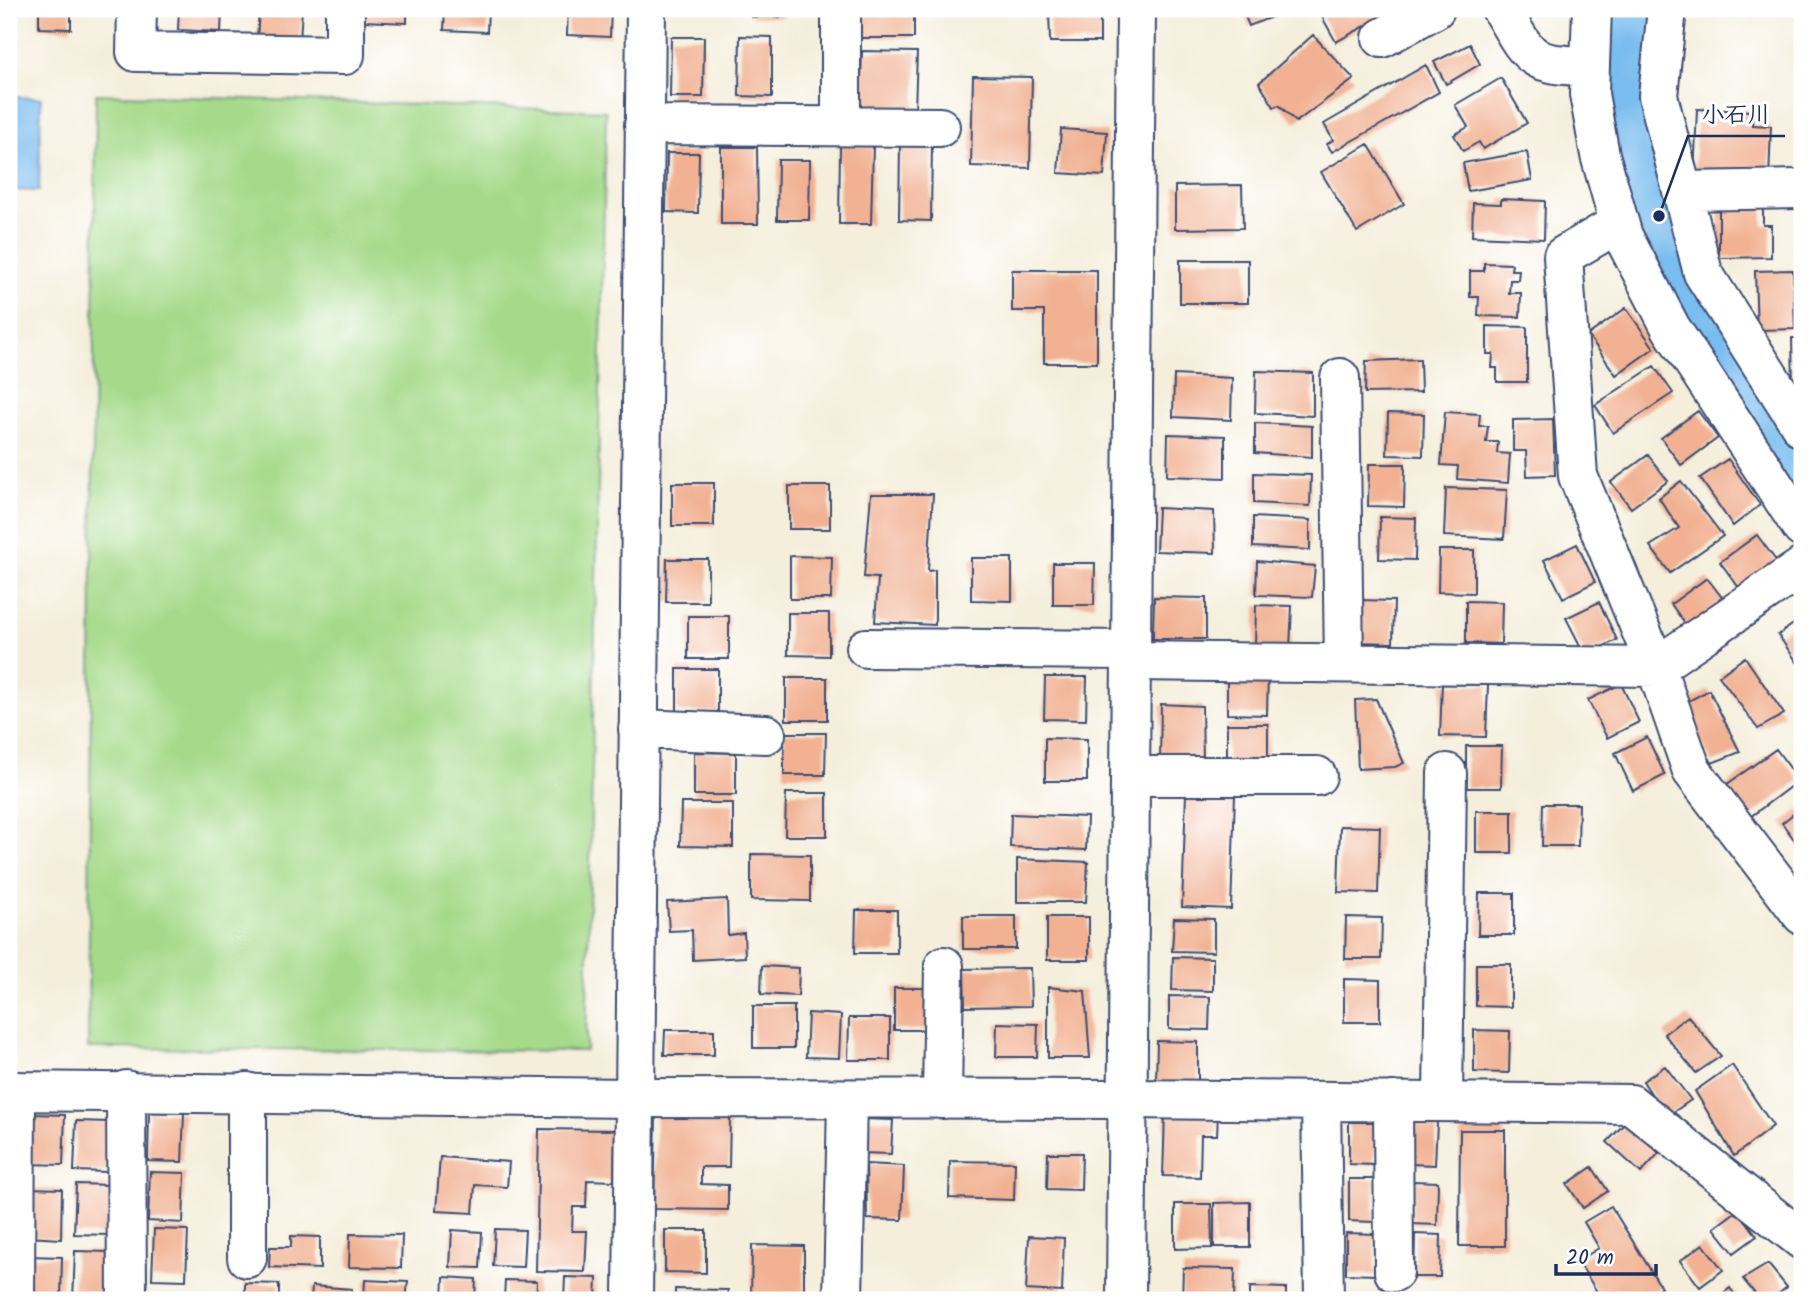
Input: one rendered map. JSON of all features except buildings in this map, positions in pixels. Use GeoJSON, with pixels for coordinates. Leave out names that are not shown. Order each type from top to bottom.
{"type":"FeatureCollection","features":[{"type":"Feature","properties":{"kind":"street"},"geometry":{"type":"LineString","coordinates":[[136,9],[136,52],[345,55],[345,9]]}},
{"type":"Feature","properties":{"kind":"street"},"geometry":{"type":"LineString","coordinates":[[633,1300],[646,9]]}},
{"type":"Feature","properties":{"kind":"street"},"geometry":{"type":"LineString","coordinates":[[841,9],[841,126]]}},
{"type":"Feature","properties":{"kind":"street"},"geometry":{"type":"LineString","coordinates":[[1126,1300],[1136,9]]}},
{"type":"Feature","properties":{"kind":"street"},"geometry":{"type":"LineString","coordinates":[[1382,38],[1435,9]]}},
{"type":"Feature","properties":{"kind":"street"},"geometry":{"type":"LineString","coordinates":[[1501,9],[1530,56],[1549,65],[1590,66]]}},
{"type":"Feature","properties":{"kind":"street"},"geometry":{"type":"LineString","coordinates":[[1592,9],[1589,94],[1600,155],[1623,236],[1671,328],[1802,528]]}},
{"type":"Feature","properties":{"kind":"street"},"geometry":{"type":"LineString","coordinates":[[1667,9],[1658,96],[1703,273],[1802,428]]}},
{"type":"Feature","properties":{"kind":"street"},"geometry":{"type":"LineString","coordinates":[[644,125],[940,127]]}},
{"type":"Feature","properties":{"kind":"street"},"geometry":{"type":"LineString","coordinates":[[1682,191],[1802,189]]}},
{"type":"Feature","properties":{"kind":"street"},"geometry":{"type":"LineString","coordinates":[[1619,223],[1563,256],[1578,476],[1656,667],[1692,771],[1802,915]]}},
{"type":"Feature","properties":{"kind":"street"},"geometry":{"type":"LineString","coordinates":[[1340,378],[1343,663]]}},
{"type":"Feature","properties":{"kind":"street"},"geometry":{"type":"LineString","coordinates":[[866,648],[1343,663],[1656,667],[1802,567]]}},
{"type":"Feature","properties":{"kind":"street"},"geometry":{"type":"LineString","coordinates":[[638,729],[766,734]]}},
{"type":"Feature","properties":{"kind":"street"},"geometry":{"type":"LineString","coordinates":[[1443,1102],[1447,773]]}},
{"type":"Feature","properties":{"kind":"street"},"geometry":{"type":"LineString","coordinates":[[1130,776],[1317,776]]}},
{"type":"Feature","properties":{"kind":"street"},"geometry":{"type":"LineString","coordinates":[[942,1099],[944,966]]}},
{"type":"Feature","properties":{"kind":"street"},"geometry":{"type":"LineString","coordinates":[[126,1090],[127,1300]]}},
{"type":"Feature","properties":{"kind":"street"},"geometry":{"type":"LineString","coordinates":[[15,1300],[12,1091],[1631,1104],[1802,1240]]}},
{"type":"Feature","properties":{"kind":"street"},"geometry":{"type":"LineString","coordinates":[[247,1092],[247,1258]]}},
{"type":"Feature","properties":{"kind":"street"},"geometry":{"type":"LineString","coordinates":[[844,1300],[847,1099]]}},
{"type":"Feature","properties":{"kind":"street"},"geometry":{"type":"LineString","coordinates":[[1321,1101],[1324,1300]]}},
{"type":"Feature","properties":{"kind":"street"},"geometry":{"type":"LineString","coordinates":[[1393,1101],[1394,1272]]}},
{"type":"Feature","properties":{"kind":"green space"},"geometry":{"type":"Polygon","coordinates":[[[96,94],[606,111],[586,1051],[88,1048],[96,94]]]}},
{"type":"Feature","properties":{"kind":"water"},"geometry":{"type":"Polygon","coordinates":[[[9,97],[41,98],[39,191],[9,190],[9,97]]]}},
{"type":"Feature","properties":{"kind":"waterway"},"geometry":{"type":"LineString","coordinates":[[1643,9],[1637,113],[1659,216],[1694,305],[1802,466]]}},
{"type":"Feature","properties":{"kind":"place","name":"小石川"},"geometry":{"type":"Point","coordinates":[1659,216]}}]}
